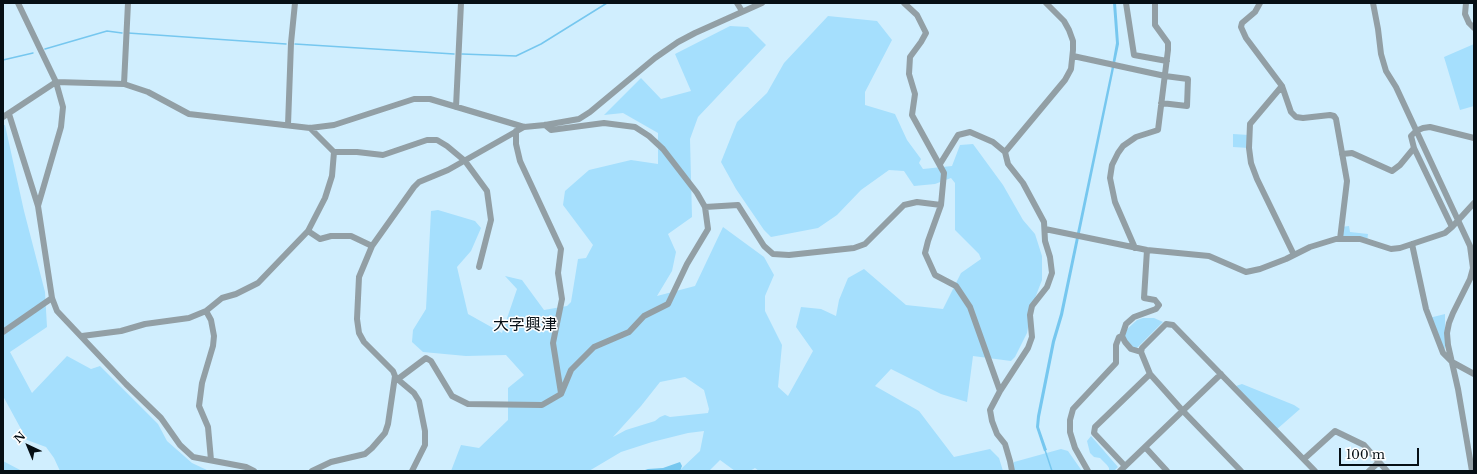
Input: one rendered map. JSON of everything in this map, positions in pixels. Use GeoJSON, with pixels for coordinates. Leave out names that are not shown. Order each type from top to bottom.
{"type":"FeatureCollection","features":[{"type":"Feature","properties":{"kind":"street"},"geometry":{"type":"LineString","coordinates":[[18,3],[56,82],[63,107],[61,127],[38,206]]}},
{"type":"Feature","properties":{"kind":"street"},"geometry":{"type":"LineString","coordinates":[[124,84],[128,3]]}},
{"type":"Feature","properties":{"kind":"street"},"geometry":{"type":"LineString","coordinates":[[288,125],[290,43],[294,3]]}},
{"type":"Feature","properties":{"kind":"street"},"geometry":{"type":"LineString","coordinates":[[456,106],[462,3]]}},
{"type":"Feature","properties":{"kind":"street"},"geometry":{"type":"LineString","coordinates":[[737,3],[742,11]]}},
{"type":"Feature","properties":{"kind":"street"},"geometry":{"type":"LineString","coordinates":[[3,117],[56,82],[124,84],[148,92],[189,114],[310,128],[334,125],[366,116],[414,99],[430,99],[524,127],[545,125],[579,119],[590,112],[655,58],[678,42],[762,3]]}},
{"type":"Feature","properties":{"kind":"street"},"geometry":{"type":"LineString","coordinates":[[904,3],[917,15],[926,33],[910,57],[909,74],[915,94],[912,115],[944,173],[941,206],[928,242],[926,254],[935,275],[956,286],[970,307],[1000,391]]}},
{"type":"Feature","properties":{"kind":"street"},"geometry":{"type":"LineString","coordinates":[[1005,152],[1065,80],[1071,69],[1073,41],[1069,30],[1064,21],[1046,3]]}},
{"type":"Feature","properties":{"kind":"street"},"geometry":{"type":"LineString","coordinates":[[1126,3],[1134,55],[1167,62]]}},
{"type":"Feature","properties":{"kind":"street"},"geometry":{"type":"LineString","coordinates":[[1135,248],[1115,202],[1110,178],[1112,165],[1118,153],[1136,137],[1158,130],[1168,43],[1155,25],[1155,3]]}},
{"type":"Feature","properties":{"kind":"street"},"geometry":{"type":"LineString","coordinates":[[1260,3],[1255,12],[1242,23],[1241,28],[1246,38],[1282,86],[1291,112],[1296,117],[1334,116],[1336,119],[1347,181],[1340,239]]}},
{"type":"Feature","properties":{"kind":"street"},"geometry":{"type":"LineString","coordinates":[[1373,3],[1381,54],[1386,70],[1396,87],[1466,234],[1470,246],[1473,268],[1470,279],[1449,323],[1448,345],[1458,389],[1472,471]]}},
{"type":"Feature","properties":{"kind":"street"},"geometry":{"type":"LineString","coordinates":[[1466,3],[1465,14],[1469,24],[1474,28]]}},
{"type":"Feature","properties":{"kind":"street"},"geometry":{"type":"LineString","coordinates":[[1073,56],[1165,76],[1188,79],[1187,106],[1161,103]]}},
{"type":"Feature","properties":{"kind":"street"},"geometry":{"type":"LineString","coordinates":[[1282,86],[1250,124],[1249,148],[1251,163],[1257,179],[1294,255]]}},
{"type":"Feature","properties":{"kind":"street"},"geometry":{"type":"LineString","coordinates":[[9,114],[38,206],[52,298],[58,311],[126,384],[161,418],[180,444],[193,457],[246,467],[254,471]]}},
{"type":"Feature","properties":{"kind":"street"},"geometry":{"type":"LineString","coordinates":[[312,471],[331,462],[365,454],[377,443],[385,433],[388,424],[397,378],[426,358],[431,361],[452,396],[468,404],[542,405],[561,394],[571,370],[594,347],[629,332],[644,316],[668,304],[687,264],[708,228],[705,207],[693,188],[663,149],[649,136],[635,127],[604,123],[551,130],[545,125]]}},
{"type":"Feature","properties":{"kind":"street"},"geometry":{"type":"LineString","coordinates":[[412,471],[425,445],[425,431],[419,401],[414,393],[397,378],[393,371],[364,342],[358,333],[357,308],[359,277],[372,246],[419,182],[448,170],[524,127]]}},
{"type":"Feature","properties":{"kind":"street"},"geometry":{"type":"LineString","coordinates":[[310,128],[334,152],[357,152],[383,155],[427,140],[437,140],[465,161],[487,191],[491,220],[480,267]]}},
{"type":"Feature","properties":{"kind":"street"},"geometry":{"type":"LineString","coordinates":[[1452,227],[1414,148],[1411,136],[1416,131],[1423,128],[1436,128],[1474,138]]}},
{"type":"Feature","properties":{"kind":"street"},"geometry":{"type":"LineString","coordinates":[[516,132],[516,144],[520,161],[561,249],[558,273],[562,299],[553,343],[561,394]]}},
{"type":"Feature","properties":{"kind":"street"},"geometry":{"type":"LineString","coordinates":[[940,164],[958,136],[970,132],[993,142],[1005,152],[1008,164],[1026,188],[1044,222],[1045,241],[1050,257],[1052,273],[1047,287],[1032,306],[1030,315],[1032,337],[1028,348],[1000,391],[990,410],[997,434],[1005,444],[1012,471]]}},
{"type":"Feature","properties":{"kind":"street"},"geometry":{"type":"LineString","coordinates":[[1342,154],[1352,153],[1392,171],[1400,165],[1414,148]]}},
{"type":"Feature","properties":{"kind":"street"},"geometry":{"type":"LineString","coordinates":[[82,336],[122,331],[145,324],[189,318],[206,311],[222,298],[236,294],[258,283],[308,231],[325,198],[332,176],[334,152]]}},
{"type":"Feature","properties":{"kind":"street"},"geometry":{"type":"LineString","coordinates":[[705,207],[738,205],[764,246],[773,254],[789,255],[854,248],[865,244],[904,205],[917,202],[941,206]]}},
{"type":"Feature","properties":{"kind":"street"},"geometry":{"type":"LineString","coordinates":[[1045,229],[1147,250],[1210,256],[1246,272],[1260,269],[1310,247],[1340,239],[1360,239],[1391,249],[1400,248],[1445,233],[1474,203]]}},
{"type":"Feature","properties":{"kind":"street"},"geometry":{"type":"LineString","coordinates":[[308,231],[320,239],[331,236],[351,236],[372,246]]}},
{"type":"Feature","properties":{"kind":"street"},"geometry":{"type":"LineString","coordinates":[[1412,244],[1426,309],[1443,352],[1452,362],[1474,374]]}},
{"type":"Feature","properties":{"kind":"street"},"geometry":{"type":"LineString","coordinates":[[1088,471],[1075,448],[1070,432],[1070,420],[1073,409],[1116,363],[1116,345],[1119,337],[1122,336],[1126,324],[1134,317],[1156,309],[1159,305],[1155,300],[1144,298],[1147,250]]}},
{"type":"Feature","properties":{"kind":"street"},"geometry":{"type":"LineString","coordinates":[[3,332],[52,298]]}},
{"type":"Feature","properties":{"kind":"street"},"geometry":{"type":"LineString","coordinates":[[206,311],[211,320],[214,336],[213,346],[202,383],[199,406],[208,427],[211,460]]}},
{"type":"Feature","properties":{"kind":"street"},"geometry":{"type":"LineString","coordinates":[[1241,471],[1182,410],[1150,374],[1141,352],[1142,348],[1166,324],[1174,325],[1315,471]]}},
{"type":"Feature","properties":{"kind":"street"},"geometry":{"type":"LineString","coordinates":[[1122,336],[1131,349],[1141,352]]}},
{"type":"Feature","properties":{"kind":"street"},"geometry":{"type":"LineString","coordinates":[[1125,466],[1094,433],[1095,427],[1150,374]]}},
{"type":"Feature","properties":{"kind":"street"},"geometry":{"type":"LineString","coordinates":[[1120,471],[1221,374]]}},
{"type":"Feature","properties":{"kind":"street"},"geometry":{"type":"LineString","coordinates":[[1304,459],[1334,431],[1364,445],[1387,471]]}},
{"type":"Feature","properties":{"kind":"street"},"geometry":{"type":"LineString","coordinates":[[1145,447],[1167,471]]}},
{"type":"Feature","properties":{"kind":"street"},"geometry":{"type":"LineString","coordinates":[[1369,471],[1379,462]]}},
{"type":"Feature","properties":{"kind":"shaded area"},"geometry":{"type":"Polygon","coordinates":[[[1113,3],[1116,3],[1119,44],[1063,315],[1055,342],[1040,417],[1039,427],[1047,450],[1044,451],[1036,427],[1037,416],[1111,71],[1116,43],[1113,3]]]}},
{"type":"Feature","properties":{"kind":"shaded area"},"geometry":{"type":"Polygon","coordinates":[[[828,16],[877,21],[892,40],[865,92],[865,105],[895,114],[907,140],[921,159],[919,163],[923,169],[952,166],[960,145],[973,144],[1003,185],[1023,220],[1035,234],[1042,256],[1042,280],[1032,306],[1027,333],[1015,357],[1011,361],[973,356],[967,402],[941,394],[891,369],[875,386],[919,411],[954,457],[990,449],[999,458],[1003,471],[759,471],[755,468],[750,471],[735,471],[720,460],[709,471],[677,471],[700,451],[704,431],[688,433],[652,442],[621,452],[589,471],[451,471],[461,445],[479,448],[508,420],[508,388],[524,375],[506,355],[466,356],[423,352],[412,342],[413,330],[426,309],[431,211],[438,210],[475,221],[481,228],[471,251],[457,267],[468,314],[502,333],[517,289],[505,276],[522,280],[544,310],[567,306],[571,302],[578,259],[586,258],[593,245],[563,205],[565,191],[589,170],[631,160],[658,164],[658,133],[623,113],[604,115],[641,78],[661,99],[691,91],[675,54],[730,26],[748,27],[766,45],[698,117],[690,139],[692,217],[668,234],[676,252],[672,271],[657,296],[695,286],[723,227],[764,257],[774,275],[765,296],[765,311],[782,345],[778,387],[788,396],[813,351],[796,327],[801,307],[821,309],[836,316],[839,300],[848,278],[864,269],[906,305],[943,309],[961,273],[981,259],[979,254],[955,230],[955,183],[951,178],[935,184],[914,186],[904,171],[889,170],[861,190],[837,215],[818,228],[771,237],[764,230],[736,189],[721,162],[737,122],[767,93],[784,63],[828,16]],[[685,377],[660,382],[613,437],[626,430],[655,421],[665,415],[670,417],[708,413],[709,409],[704,390],[685,377]]]}},
{"type":"Feature","properties":{"kind":"shaded area"},"geometry":{"type":"Polygon","coordinates":[[[1474,44],[1474,106],[1460,110],[1444,57],[1474,44]]]}},
{"type":"Feature","properties":{"kind":"shaded area"},"geometry":{"type":"Polygon","coordinates":[[[3,125],[5,125],[24,211],[45,292],[47,327],[10,352],[32,393],[67,356],[91,369],[100,366],[158,424],[167,441],[192,463],[209,471],[60,471],[54,458],[46,447],[27,440],[3,396],[3,125]]]}},
{"type":"Feature","properties":{"kind":"shaded area"},"geometry":{"type":"Polygon","coordinates":[[[1233,134],[1249,135],[1249,148],[1233,147],[1233,134]]]}},
{"type":"Feature","properties":{"kind":"shaded area"},"geometry":{"type":"Polygon","coordinates":[[[1349,226],[1350,232],[1368,234],[1367,242],[1340,239],[1341,227],[1349,226]]]}},
{"type":"Feature","properties":{"kind":"shaded area"},"geometry":{"type":"Polygon","coordinates":[[[1445,314],[1445,349],[1441,347],[1429,318],[1445,314]]]}},
{"type":"Feature","properties":{"kind":"shaded area"},"geometry":{"type":"Polygon","coordinates":[[[1143,318],[1154,318],[1163,322],[1137,348],[1132,348],[1125,341],[1125,331],[1137,320],[1143,318]]]}},
{"type":"Feature","properties":{"kind":"shaded area"},"geometry":{"type":"Polygon","coordinates":[[[1242,384],[1294,405],[1300,409],[1276,430],[1233,387],[1242,384]]]}},
{"type":"Feature","properties":{"kind":"shaded area"},"geometry":{"type":"Polygon","coordinates":[[[1091,436],[1118,467],[1114,471],[1109,471],[1107,465],[1100,458],[1094,457],[1090,453],[1087,441],[1091,436]]]}},
{"type":"Feature","properties":{"kind":"shaded area"},"geometry":{"type":"Polygon","coordinates":[[[1061,449],[1068,451],[1082,471],[1012,471],[1012,465],[1014,462],[1061,449]]]}},
{"type":"Feature","properties":{"kind":"shaded area"},"geometry":{"type":"Polygon","coordinates":[[[3,461],[22,471],[3,471],[3,461]]]}},
{"type":"Feature","properties":{"kind":"shaded area"},"geometry":{"type":"Polygon","coordinates":[[[680,462],[682,466],[680,471],[642,471],[663,468],[680,462]]]}},
{"type":"Feature","properties":{"kind":"waterway"},"geometry":{"type":"LineString","coordinates":[[462,54],[516,56],[541,44],[607,3]]}},
{"type":"Feature","properties":{"kind":"waterway"},"geometry":{"type":"LineString","coordinates":[[45,49],[107,31],[122,33]]}},
{"type":"Feature","properties":{"kind":"waterway"},"geometry":{"type":"LineString","coordinates":[[128,33],[286,44]]}},
{"type":"Feature","properties":{"kind":"waterway"},"geometry":{"type":"LineString","coordinates":[[295,44],[454,54]]}},
{"type":"Feature","properties":{"kind":"waterway"},"geometry":{"type":"LineString","coordinates":[[3,60],[33,53]]}},
{"type":"Feature","properties":{"kind":"waterway"},"geometry":{"type":"LineString","coordinates":[[1045,450],[1052,471]]}},
{"type":"Feature","properties":{"kind":"district","name":"大字興津"},"geometry":{"type":"Point","coordinates":[525,325]}}]}
